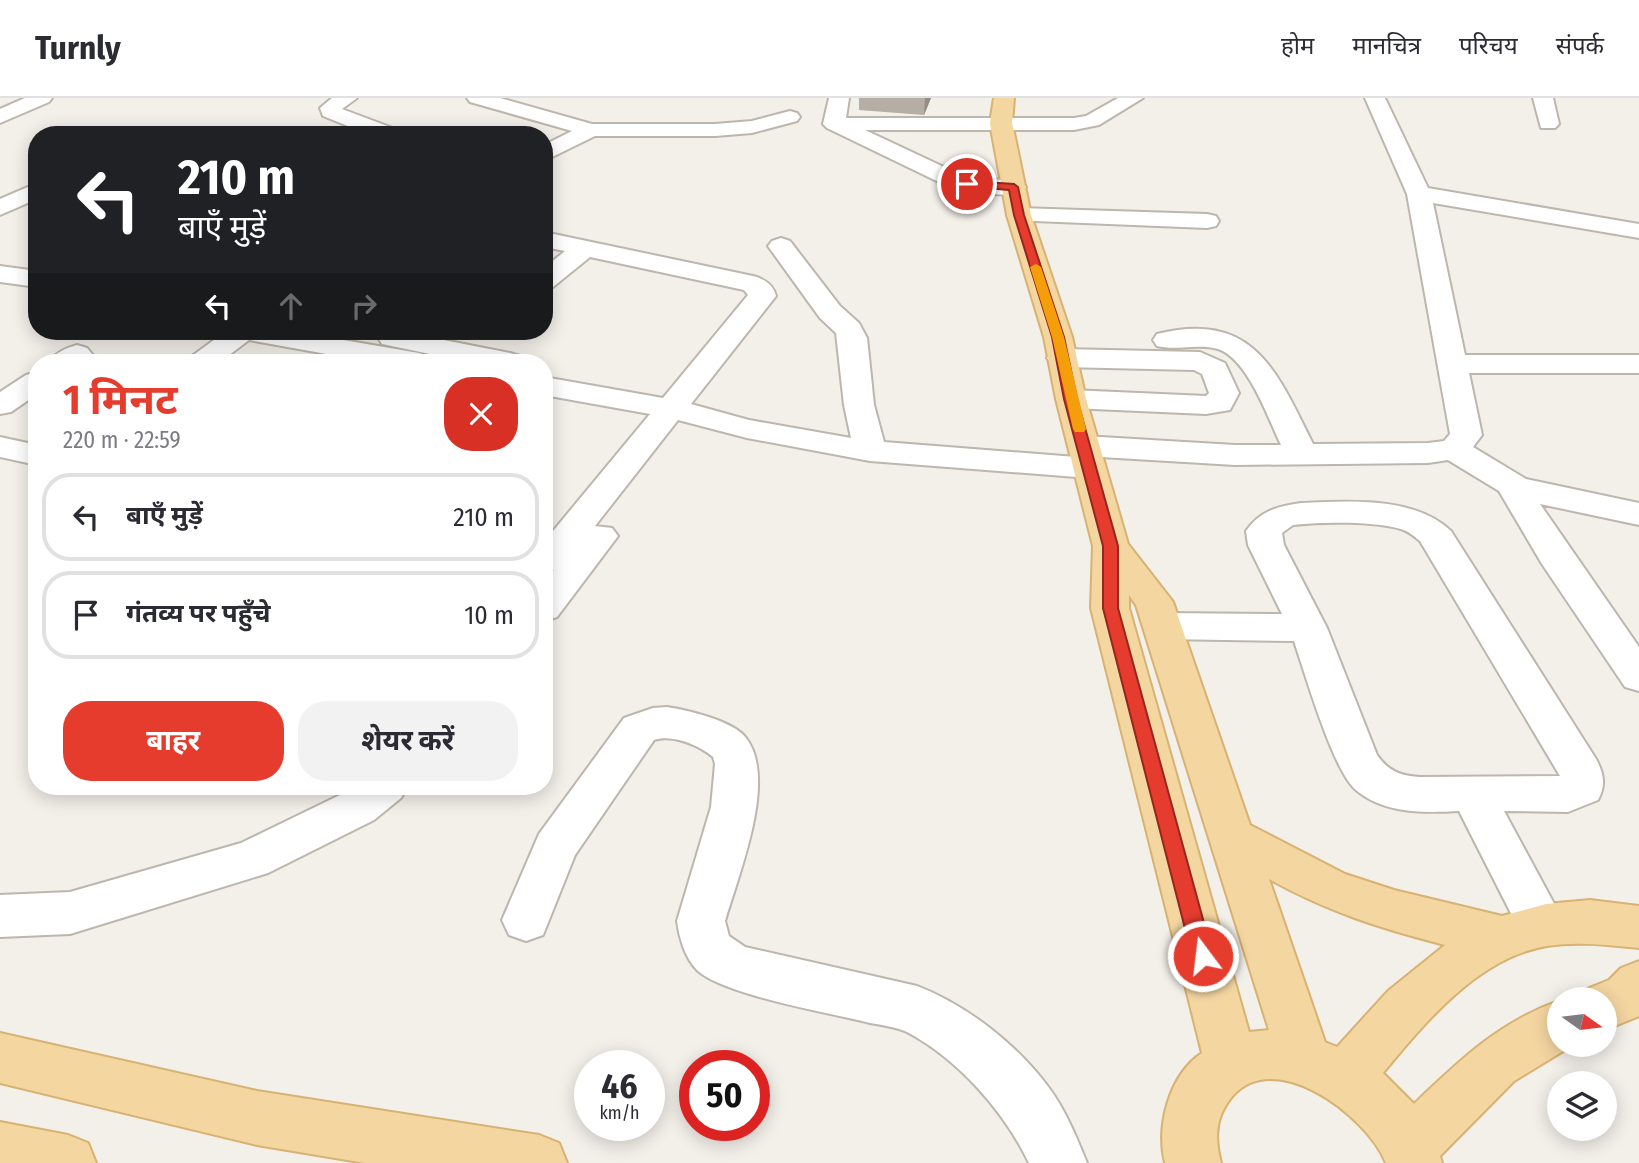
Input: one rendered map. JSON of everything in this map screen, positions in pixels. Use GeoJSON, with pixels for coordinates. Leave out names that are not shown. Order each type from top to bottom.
{"type":"FeatureCollection","features":[{"type":"Feature","properties":{"kind":"main road"},"geometry":{"type":"LineString","coordinates":[[1002,110],[1019,215],[1060,347],[1071,399],[1111,546],[1111,608],[1231,1063]]}},
{"type":"Feature","properties":{"kind":"main road"},"geometry":{"type":"LineString","coordinates":[[1111,546],[1154,602],[1232,837],[1324,1068]]}},
{"type":"Feature","properties":{"kind":"main road"},"geometry":{"type":"LineString","coordinates":[[1232,837],[1331,890],[1394,912],[1520,931]]}},
{"type":"Feature","properties":{"kind":"main road"},"geometry":{"type":"LineString","coordinates":[[1324,1068],[1446,974],[1520,931],[1578,919],[1639,928]]}},
{"type":"Feature","properties":{"kind":"main road"},"geometry":{"type":"LineString","coordinates":[[1617,1001],[1627,997],[1639,984]]}},
{"type":"Feature","properties":{"kind":"main road"},"geometry":{"type":"LineString","coordinates":[[1193,1163],[1189,1151],[1191,1113],[1206,1083],[1231,1063],[1253,1055],[1278,1054],[1324,1068],[1383,1108],[1411,1155],[1495,1063],[1547,1032]]}},
{"type":"Feature","properties":{"kind":"main road"},"geometry":{"type":"LineString","coordinates":[[0,1058],[257,1118],[539,1163]]}},
{"type":"Feature","properties":{"kind":"main road"},"geometry":{"type":"LineString","coordinates":[[0,1150],[68,1163]]}},
{"type":"Feature","properties":{"kind":"street"},"geometry":{"type":"LineString","coordinates":[[0,117],[42,98]]}},
{"type":"Feature","properties":{"kind":"street"},"geometry":{"type":"LineString","coordinates":[[347,98],[330,108],[330,112],[367,126]]}},
{"type":"Feature","properties":{"kind":"street"},"geometry":{"type":"LineString","coordinates":[[477,98],[591,130],[715,131],[752,127],[790,117]]}},
{"type":"Feature","properties":{"kind":"street"},"geometry":{"type":"LineString","coordinates":[[769,98],[777,109],[790,117],[834,124],[1002,110],[1092,121],[1133,98]]}},
{"type":"Feature","properties":{"kind":"street"},"geometry":{"type":"LineString","coordinates":[[834,124],[839,98]]}},
{"type":"Feature","properties":{"kind":"street"},"geometry":{"type":"LineString","coordinates":[[1375,98],[1419,194],[1426,242],[1466,435],[1454,449]]}},
{"type":"Feature","properties":{"kind":"street"},"geometry":{"type":"LineString","coordinates":[[1543,98],[1548,124]]}},
{"type":"Feature","properties":{"kind":"street"},"geometry":{"type":"LineString","coordinates":[[834,124],[955,181],[1014,187]]}},
{"type":"Feature","properties":{"kind":"street"},"geometry":{"type":"LineString","coordinates":[[553,149],[591,130]]}},
{"type":"Feature","properties":{"kind":"street"},"geometry":{"type":"LineString","coordinates":[[0,208],[28,194]]}},
{"type":"Feature","properties":{"kind":"street"},"geometry":{"type":"LineString","coordinates":[[1419,194],[1639,231]]}},
{"type":"Feature","properties":{"kind":"street"},"geometry":{"type":"LineString","coordinates":[[1019,215],[1207,221]]}},
{"type":"Feature","properties":{"kind":"street"},"geometry":{"type":"LineString","coordinates":[[553,241],[753,284],[761,290],[762,296],[684,407],[553,555]]}},
{"type":"Feature","properties":{"kind":"street"},"geometry":{"type":"LineString","coordinates":[[781,246],[830,312],[849,329],[853,338],[859,405],[870,451]]}},
{"type":"Feature","properties":{"kind":"street"},"geometry":{"type":"LineString","coordinates":[[553,274],[585,247]]}},
{"type":"Feature","properties":{"kind":"street"},"geometry":{"type":"LineString","coordinates":[[0,274],[28,278]]}},
{"type":"Feature","properties":{"kind":"street"},"geometry":{"type":"LineString","coordinates":[[213,354],[232,340]]}},
{"type":"Feature","properties":{"kind":"street"},"geometry":{"type":"LineString","coordinates":[[295,340],[374,354]]}},
{"type":"Feature","properties":{"kind":"street"},"geometry":{"type":"LineString","coordinates":[[389,340],[441,354]]}},
{"type":"Feature","properties":{"kind":"street"},"geometry":{"type":"LineString","coordinates":[[456,354],[474,340]]}},
{"type":"Feature","properties":{"kind":"street"},"geometry":{"type":"LineString","coordinates":[[1060,347],[1214,341],[1230,343],[1242,351],[1259,372],[1302,454]]}},
{"type":"Feature","properties":{"kind":"street"},"geometry":{"type":"LineString","coordinates":[[1060,347],[1199,361],[1215,369],[1224,393],[1219,403],[1206,405],[1071,399]]}},
{"type":"Feature","properties":{"kind":"street"},"geometry":{"type":"LineString","coordinates":[[1452,364],[1639,364]]}},
{"type":"Feature","properties":{"kind":"street"},"geometry":{"type":"LineString","coordinates":[[553,371],[684,407],[759,432],[870,451],[1087,457],[1428,453],[1454,449],[1514,486],[1540,494],[1639,514]]}},
{"type":"Feature","properties":{"kind":"street"},"geometry":{"type":"LineString","coordinates":[[0,405],[28,387]]}},
{"type":"Feature","properties":{"kind":"street"},"geometry":{"type":"LineString","coordinates":[[553,387],[684,407]]}},
{"type":"Feature","properties":{"kind":"street"},"geometry":{"type":"LineString","coordinates":[[553,596],[652,468],[684,407]]}},
{"type":"Feature","properties":{"kind":"street"},"geometry":{"type":"LineString","coordinates":[[0,447],[28,453]]}},
{"type":"Feature","properties":{"kind":"street"},"geometry":{"type":"LineString","coordinates":[[1514,486],[1518,497],[1555,556],[1639,677]]}},
{"type":"Feature","properties":{"kind":"street"},"geometry":{"type":"LineString","coordinates":[[1291,514],[1389,516],[1412,520],[1427,527],[1438,539],[1581,771],[1582,788],[1568,794],[1472,793],[1416,795],[1395,791],[1371,778],[1358,760],[1308,628],[1266,545],[1264,531],[1273,520],[1291,514]]}},
{"type":"Feature","properties":{"kind":"street"},"geometry":{"type":"LineString","coordinates":[[1162,626],[1308,628]]}},
{"type":"Feature","properties":{"kind":"street"},"geometry":{"type":"LineString","coordinates":[[526,920],[555,847],[639,729],[652,722],[673,722],[716,737],[733,751],[738,774],[735,802],[701,921],[704,939],[716,958],[739,968],[917,1010],[951,1032],[1001,1073],[1035,1115],[1059,1163]]}},
{"type":"Feature","properties":{"kind":"street"},"geometry":{"type":"LineString","coordinates":[[1472,793],[1520,931]]}},
{"type":"Feature","properties":{"kind":"street"},"geometry":{"type":"LineString","coordinates":[[0,916],[70,913],[252,859],[358,807],[374,795]]}},
{"type":"Feature","properties":{"kind":"slow traffic"},"geometry":{"type":"LineString","coordinates":[[1036,267],[1058,337],[1079,429]]}},
{"type":"Feature","properties":{"kind":"route"},"geometry":{"type":"LineString","coordinates":[[967,184],[1014,187],[1019,215],[1058,337],[1071,399],[1111,546],[1111,608],[1203,956]]}}]}
